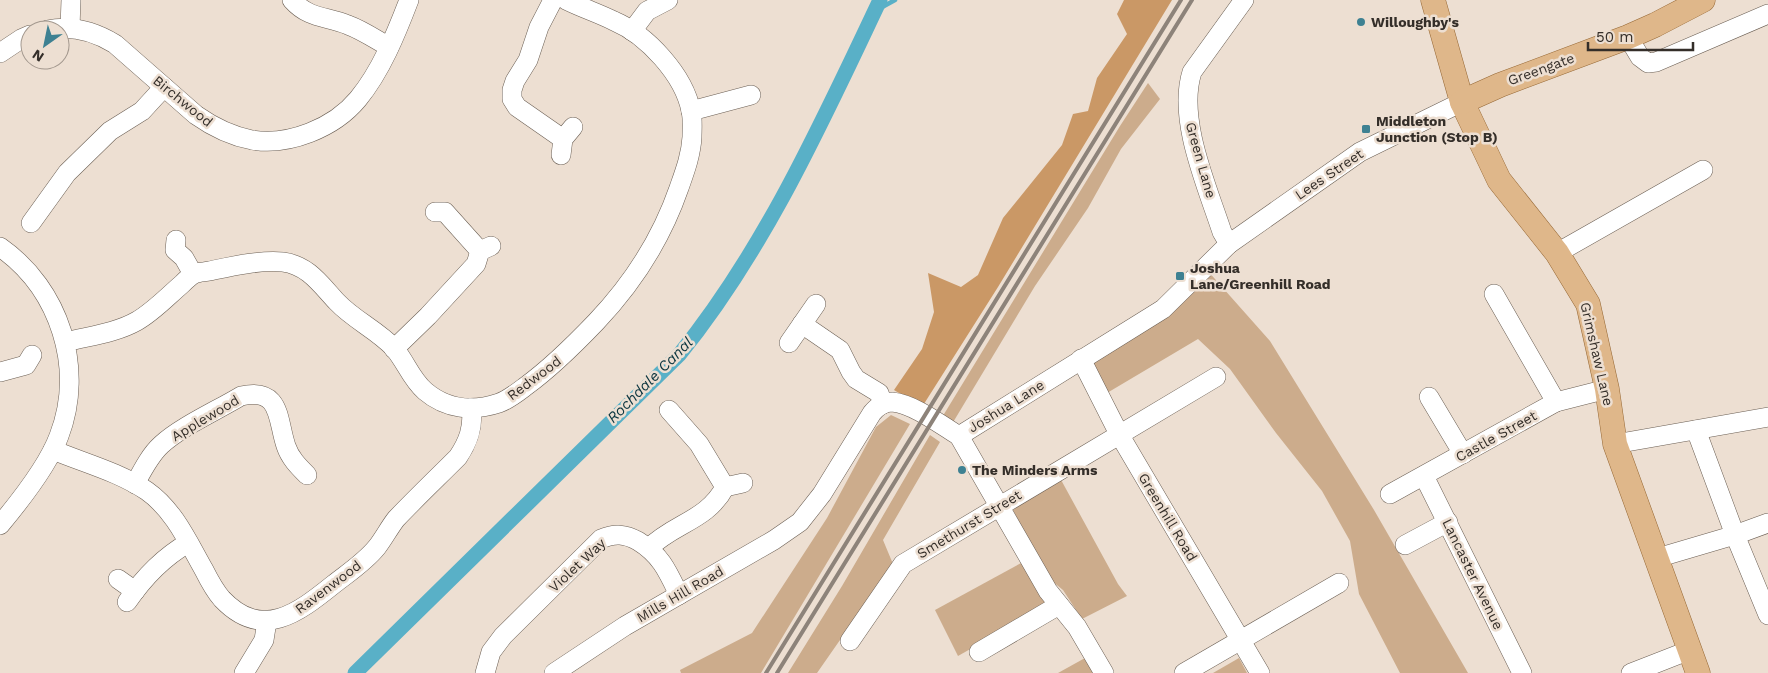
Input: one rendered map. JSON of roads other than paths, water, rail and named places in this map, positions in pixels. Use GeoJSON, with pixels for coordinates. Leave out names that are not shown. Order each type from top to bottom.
{"type":"FeatureCollection","features":[{"type":"Feature","properties":{"kind":"main road","name":"Grimshaw Lane"},"geometry":{"type":"LineString","coordinates":[[1433,0],[1462,102],[1499,180],[1558,253],[1588,304],[1607,389],[1616,444],[1698,673]]}},
{"type":"Feature","properties":{"kind":"main road","name":"Greengate"},"geometry":{"type":"LineString","coordinates":[[1462,102],[1500,84],[1628,37],[1702,0]]}},
{"type":"Feature","properties":{"kind":"street"},"geometry":{"type":"LineString","coordinates":[[70,28],[71,0]]}},
{"type":"Feature","properties":{"kind":"street"},"geometry":{"type":"LineString","coordinates":[[292,0],[311,15],[349,25],[389,47]]}},
{"type":"Feature","properties":{"kind":"street","name":"Birchwood"},"geometry":{"type":"LineString","coordinates":[[70,28],[101,36],[115,44],[196,115],[217,128],[234,136],[251,140],[278,141],[322,127],[347,110],[366,88],[389,47],[409,0]]}},
{"type":"Feature","properties":{"kind":"street"},"geometry":{"type":"LineString","coordinates":[[552,0],[539,28],[528,60],[515,80],[512,99],[517,107],[566,140]]}},
{"type":"Feature","properties":{"kind":"street","name":"Redwood"},"geometry":{"type":"LineString","coordinates":[[193,274],[262,262],[285,262],[297,266],[314,276],[352,316],[374,330],[394,349],[414,381],[435,399],[455,408],[471,408],[500,403],[515,394],[544,372],[567,351],[629,284],[650,252],[676,197],[688,162],[691,143],[691,111],[680,83],[651,46],[616,21],[585,10],[566,0]]}},
{"type":"Feature","properties":{"kind":"street"},"geometry":{"type":"LineString","coordinates":[[632,31],[646,11],[668,0]]}},
{"type":"Feature","properties":{"kind":"street","name":"Green Lane"},"geometry":{"type":"LineString","coordinates":[[1229,244],[1222,232],[1192,136],[1188,119],[1189,83],[1192,72],[1244,0]]}},
{"type":"Feature","properties":{"kind":"street"},"geometry":{"type":"LineString","coordinates":[[1628,37],[1640,58],[1648,63],[1656,62],[1768,14]]}},
{"type":"Feature","properties":{"kind":"street"},"geometry":{"type":"LineString","coordinates":[[0,53],[20,40]]}},
{"type":"Feature","properties":{"kind":"street"},"geometry":{"type":"LineString","coordinates":[[32,212],[94,146],[110,131],[142,111],[164,88]]}},
{"type":"Feature","properties":{"kind":"street"},"geometry":{"type":"LineString","coordinates":[[691,111],[732,108],[751,95]]}},
{"type":"Feature","properties":{"kind":"street","name":"Lees Street"},"geometry":{"type":"LineString","coordinates":[[1229,244],[1360,152],[1462,102]]}},
{"type":"Feature","properties":{"kind":"street"},"geometry":{"type":"LineString","coordinates":[[1558,253],[1702,170]]}},
{"type":"Feature","properties":{"kind":"street"},"geometry":{"type":"LineString","coordinates":[[394,349],[470,271],[486,249],[445,212],[435,212]]}},
{"type":"Feature","properties":{"kind":"street","name":"Joshua Lane"},"geometry":{"type":"LineString","coordinates":[[883,404],[892,402],[910,407],[959,436],[1163,308],[1229,244]]}},
{"type":"Feature","properties":{"kind":"street"},"geometry":{"type":"LineString","coordinates":[[0,247],[13,256],[29,272],[42,290],[58,319],[66,342],[69,364],[69,393],[64,418],[53,450],[0,525]]}},
{"type":"Feature","properties":{"kind":"street"},"geometry":{"type":"LineString","coordinates":[[66,342],[134,323],[193,274],[184,258],[172,249]]}},
{"type":"Feature","properties":{"kind":"street"},"geometry":{"type":"LineString","coordinates":[[1494,294],[1556,402]]}},
{"type":"Feature","properties":{"kind":"street"},"geometry":{"type":"LineString","coordinates":[[789,343],[816,304]]}},
{"type":"Feature","properties":{"kind":"street"},"geometry":{"type":"LineString","coordinates":[[802,324],[840,350],[850,372],[856,379],[879,393],[883,404]]}},
{"type":"Feature","properties":{"kind":"street","name":"Greenhill Road"},"geometry":{"type":"LineString","coordinates":[[1081,359],[1119,434],[1260,673]]}},
{"type":"Feature","properties":{"kind":"street"},"geometry":{"type":"LineString","coordinates":[[0,372],[31,366]]}},
{"type":"Feature","properties":{"kind":"street","name":"Smethurst Street"},"geometry":{"type":"LineString","coordinates":[[850,641],[903,564],[1216,377]]}},
{"type":"Feature","properties":{"kind":"street","name":"Castle Street"},"geometry":{"type":"LineString","coordinates":[[1390,494],[1556,402],[1607,389]]}},
{"type":"Feature","properties":{"kind":"street","name":"Applewood"},"geometry":{"type":"LineString","coordinates":[[135,484],[162,444],[177,433],[241,396],[251,394],[260,395],[270,400],[276,408],[281,419],[288,452],[307,475]]}},
{"type":"Feature","properties":{"kind":"street"},"geometry":{"type":"LineString","coordinates":[[1429,397],[1463,454]]}},
{"type":"Feature","properties":{"kind":"street","name":"Mills Hill Road"},"geometry":{"type":"LineString","coordinates":[[554,673],[574,667],[625,626],[774,540],[806,516],[822,494],[872,413],[883,404]]}},
{"type":"Feature","properties":{"kind":"street","name":"Ravenwood"},"geometry":{"type":"LineString","coordinates":[[53,450],[135,484],[147,491],[175,520],[215,589],[233,610],[249,617],[267,620],[287,617],[306,606],[362,562],[377,547],[396,520],[458,457],[464,448],[472,425],[471,408]]}},
{"type":"Feature","properties":{"kind":"street"},"geometry":{"type":"LineString","coordinates":[[649,548],[665,534],[705,512],[734,485],[669,410]]}},
{"type":"Feature","properties":{"kind":"street"},"geometry":{"type":"LineString","coordinates":[[1616,444],[1768,417]]}},
{"type":"Feature","properties":{"kind":"street"},"geometry":{"type":"LineString","coordinates":[[1696,430],[1735,535],[1768,615]]}},
{"type":"Feature","properties":{"kind":"street"},"geometry":{"type":"LineString","coordinates":[[959,436],[1048,591],[1076,627],[1104,673]]}},
{"type":"Feature","properties":{"kind":"street","name":"Lancaster Avenue"},"geometry":{"type":"LineString","coordinates":[[1424,476],[1522,673]]}},
{"type":"Feature","properties":{"kind":"street"},"geometry":{"type":"LineString","coordinates":[[1405,545],[1448,522]]}},
{"type":"Feature","properties":{"kind":"street"},"geometry":{"type":"LineString","coordinates":[[1657,558],[1735,535],[1768,522]]}},
{"type":"Feature","properties":{"kind":"street","name":"Violet Way"},"geometry":{"type":"LineString","coordinates":[[485,673],[491,652],[499,640],[601,539],[616,534],[623,534],[649,548],[658,556],[679,595]]}},
{"type":"Feature","properties":{"kind":"street"},"geometry":{"type":"LineString","coordinates":[[118,579],[131,597],[154,568],[188,543]]}},
{"type":"Feature","properties":{"kind":"street"},"geometry":{"type":"LineString","coordinates":[[1184,673],[1339,583]]}},
{"type":"Feature","properties":{"kind":"street"},"geometry":{"type":"LineString","coordinates":[[979,652],[1059,605]]}},
{"type":"Feature","properties":{"kind":"street"},"geometry":{"type":"LineString","coordinates":[[244,673],[264,640],[267,620]]}},
{"type":"Feature","properties":{"kind":"street"},"geometry":{"type":"LineString","coordinates":[[1631,673],[1690,650]]}},
{"type":"Feature","properties":{"kind":"waterway","name":"Rochdale Canal"},"geometry":{"type":"LineString","coordinates":[[355,673],[679,355],[739,272],[765,228],[814,138],[880,0]]}},
{"type":"Feature","properties":{"kind":"waterway"},"geometry":{"type":"LineString","coordinates":[[875,11],[895,0]]}},
{"type":"Feature","properties":{"kind":"railway"},"geometry":{"type":"LineString","coordinates":[[766,673],[1181,0]]}},
{"type":"Feature","properties":{"kind":"railway"},"geometry":{"type":"LineString","coordinates":[[777,673],[1192,0]]}},
{"type":"Feature","properties":{"kind":"place","name":"Willoughby's"},"geometry":{"type":"Point","coordinates":[1361,22]}},
{"type":"Feature","properties":{"kind":"place","name":"Middleton Junction (Stop B)"},"geometry":{"type":"Point","coordinates":[1366,129]}},
{"type":"Feature","properties":{"kind":"place","name":"Joshua Lane/Greenhill Road"},"geometry":{"type":"Point","coordinates":[1180,276]}},
{"type":"Feature","properties":{"kind":"place","name":"The Minders Arms"},"geometry":{"type":"Point","coordinates":[962,470]}}]}
